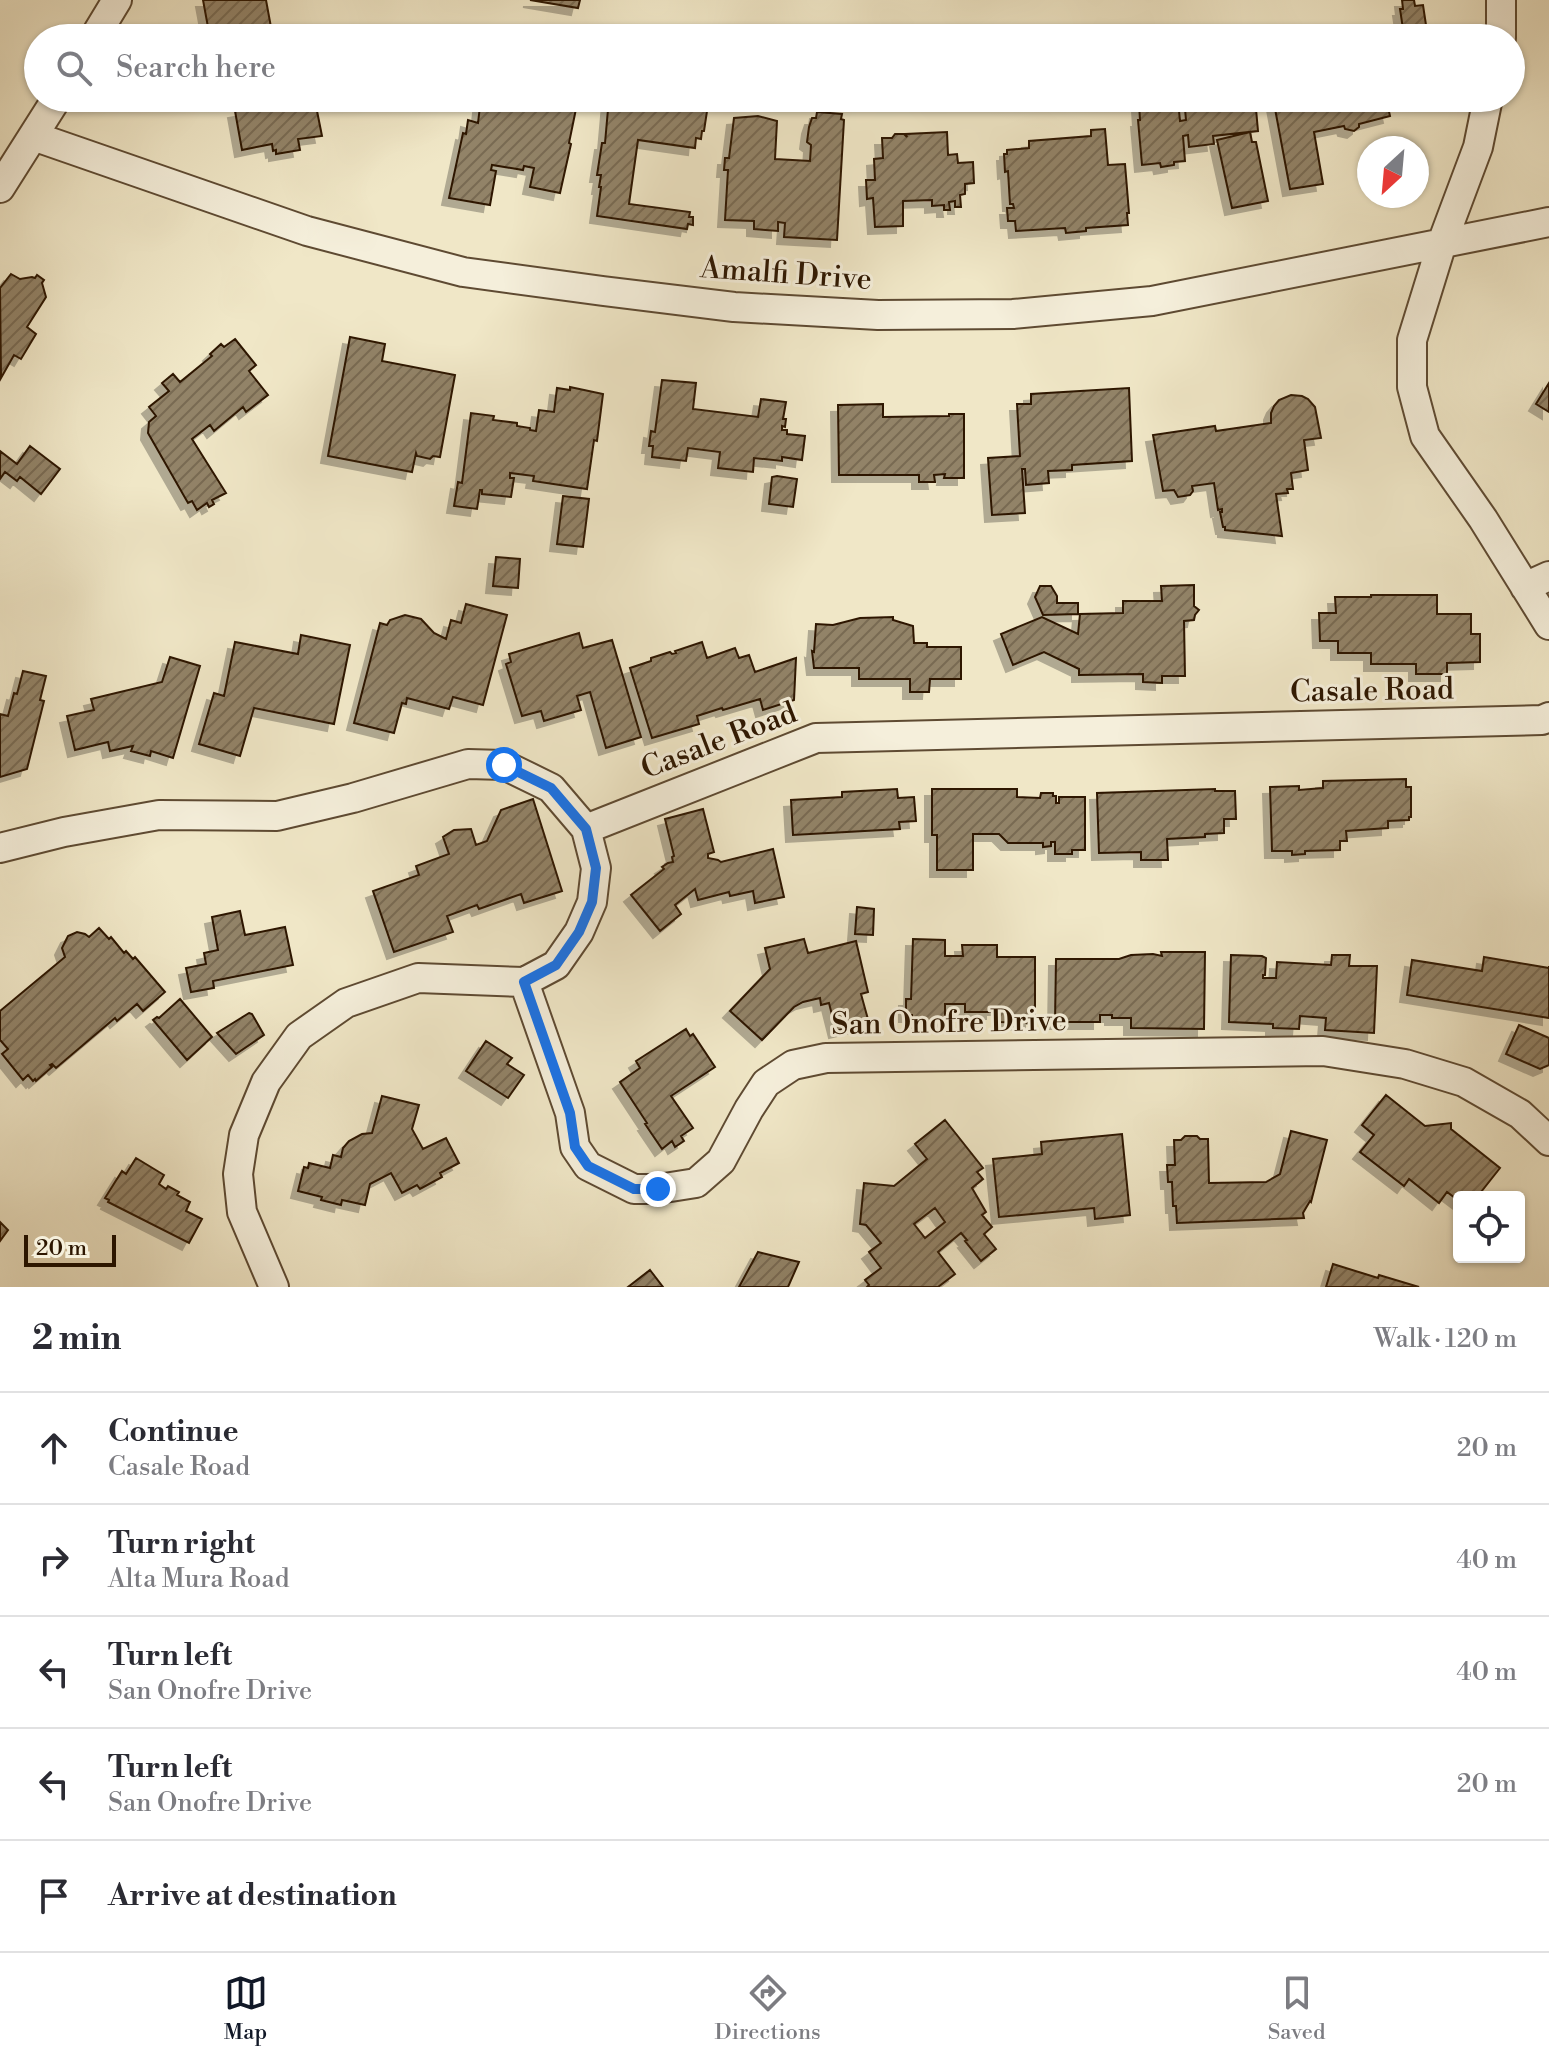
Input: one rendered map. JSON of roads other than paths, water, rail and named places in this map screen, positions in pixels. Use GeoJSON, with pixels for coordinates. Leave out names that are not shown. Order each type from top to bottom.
{"type":"FeatureCollection","features":[{"type":"Feature","properties":{"kind":"street"},"geometry":{"type":"LineString","coordinates":[[102,24],[117,0]]}},
{"type":"Feature","properties":{"kind":"street"},"geometry":{"type":"LineString","coordinates":[[1501,0],[1501,24]]}},
{"type":"Feature","properties":{"kind":"street"},"geometry":{"type":"LineString","coordinates":[[0,188],[48,112]]}},
{"type":"Feature","properties":{"kind":"street"},"geometry":{"type":"LineString","coordinates":[[1485,112],[1478,147],[1442,243],[1412,340],[1412,387],[1425,436],[1483,519],[1537,582],[1549,625]]}},
{"type":"Feature","properties":{"kind":"street","name":"Amalfi Drive"},"geometry":{"type":"LineString","coordinates":[[33,136],[307,231],[463,272],[734,307],[878,315],[1013,314],[1152,301],[1549,222]]}},
{"type":"Feature","properties":{"kind":"street","name":"Casale Road"},"geometry":{"type":"LineString","coordinates":[[586,829],[816,738],[1542,720],[1549,717]]}},
{"type":"Feature","properties":{"kind":"street"},"geometry":{"type":"LineString","coordinates":[[0,848],[64,832],[159,815],[277,816],[353,798],[468,764],[504,765],[551,788],[586,829],[596,868],[592,902],[579,932],[556,965],[524,982],[418,978],[346,1003],[299,1036],[266,1082],[244,1135],[238,1174],[242,1212],[274,1287]]}},
{"type":"Feature","properties":{"kind":"street","name":"San Onofre Drive"},"geometry":{"type":"LineString","coordinates":[[524,982],[570,1113],[575,1147],[588,1166],[634,1189],[696,1183],[721,1161],[766,1083],[793,1065],[826,1058],[1323,1051],[1405,1064],[1464,1082],[1520,1114],[1549,1141]]}}]}
